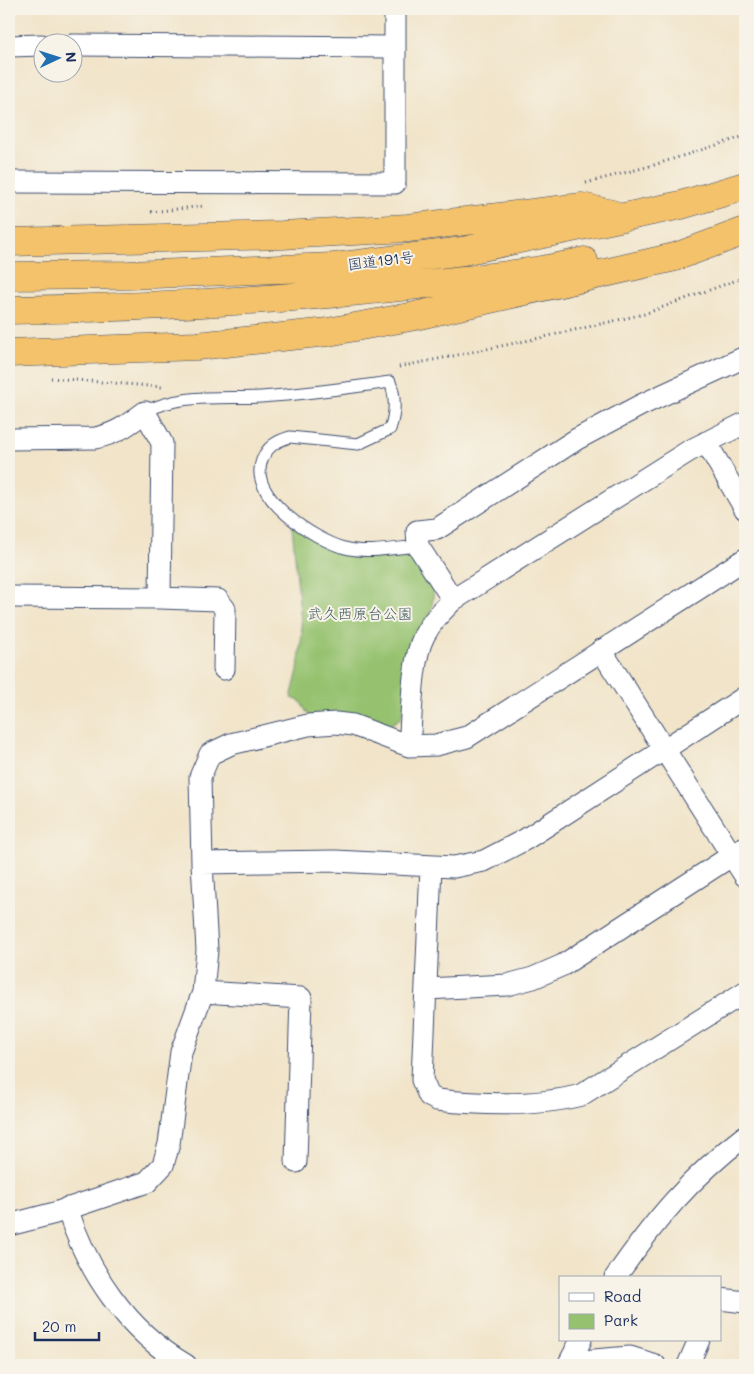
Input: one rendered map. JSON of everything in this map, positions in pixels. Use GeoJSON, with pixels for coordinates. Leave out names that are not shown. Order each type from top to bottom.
{"type":"FeatureCollection","features":[{"type":"Feature","properties":{"kind":"highway","name":"国道191号"},"geometry":{"type":"LineString","coordinates":[[9,276],[128,275],[334,266],[463,251],[681,206],[745,186]]}},
{"type":"Feature","properties":{"kind":"highway"},"geometry":{"type":"LineString","coordinates":[[9,242],[272,235],[408,228],[582,207],[626,217]]}},
{"type":"Feature","properties":{"kind":"highway","name":"国道191号"},"geometry":{"type":"LineString","coordinates":[[9,310],[105,309],[332,295],[461,280],[576,264],[745,220]]}},
{"type":"Feature","properties":{"kind":"highway"},"geometry":{"type":"LineString","coordinates":[[9,353],[197,346],[336,330],[492,299],[675,257],[745,232]]}},
{"type":"Feature","properties":{"kind":"street"},"geometry":{"type":"LineString","coordinates":[[9,182],[395,183],[395,9]]}},
{"type":"Feature","properties":{"kind":"street"},"geometry":{"type":"LineString","coordinates":[[9,46],[32,45]]}},
{"type":"Feature","properties":{"kind":"street"},"geometry":{"type":"LineString","coordinates":[[82,45],[394,48]]}},
{"type":"Feature","properties":{"kind":"street"},"geometry":{"type":"LineString","coordinates":[[453,600],[418,546],[417,532],[437,529],[577,439],[641,405],[745,357]]}},
{"type":"Feature","properties":{"kind":"street"},"geometry":{"type":"LineString","coordinates":[[9,438],[95,438],[108,436],[118,432],[145,412],[162,443],[160,598]]}},
{"type":"Feature","properties":{"kind":"street"},"geometry":{"type":"LineString","coordinates":[[409,746],[420,647],[429,627],[453,600],[706,442],[745,423]]}},
{"type":"Feature","properties":{"kind":"street"},"geometry":{"type":"LineString","coordinates":[[706,442],[745,509]]}},
{"type":"Feature","properties":{"kind":"street"},"geometry":{"type":"LineString","coordinates":[[9,1225],[147,1182],[163,1166],[169,1144],[181,1052],[203,992],[207,950],[200,777],[210,754],[222,748],[308,725],[336,723],[353,725],[409,746],[436,745],[467,737],[745,559]]}},
{"type":"Feature","properties":{"kind":"street"},"geometry":{"type":"LineString","coordinates":[[9,598],[218,600],[225,609],[224,669]]}},
{"type":"Feature","properties":{"kind":"street"},"geometry":{"type":"LineString","coordinates":[[602,650],[663,748],[738,851],[745,876]]}},
{"type":"Feature","properties":{"kind":"street"},"geometry":{"type":"LineString","coordinates":[[202,863],[335,861],[454,867],[472,864],[510,848],[745,697]]}},
{"type":"Feature","properties":{"kind":"street"},"geometry":{"type":"LineString","coordinates":[[426,989],[507,985],[533,978],[563,965],[738,851]]}},
{"type":"Feature","properties":{"kind":"street"},"geometry":{"type":"LineString","coordinates":[[431,866],[422,1080],[429,1096],[437,1100],[451,1102],[524,1103],[559,1101],[581,1095],[745,992]]}},
{"type":"Feature","properties":{"kind":"street"},"geometry":{"type":"LineString","coordinates":[[203,992],[301,998],[296,1162]]}},
{"type":"Feature","properties":{"kind":"street"},"geometry":{"type":"LineString","coordinates":[[616,1276],[666,1208],[714,1159],[745,1136]]}},
{"type":"Feature","properties":{"kind":"street"},"geometry":{"type":"LineString","coordinates":[[67,1208],[82,1250],[102,1284],[122,1312],[155,1343],[186,1365]]}},
{"type":"Feature","properties":{"kind":"street"},"geometry":{"type":"LineString","coordinates":[[722,1299],[745,1302]]}},
{"type":"Feature","properties":{"kind":"street"},"geometry":{"type":"LineString","coordinates":[[569,1364],[580,1342]]}},
{"type":"Feature","properties":{"kind":"street"},"geometry":{"type":"LineString","coordinates":[[688,1365],[698,1342]]}},
{"type":"Feature","properties":{"kind":"street"},"geometry":{"type":"LineString","coordinates":[[569,1364],[630,1357],[655,1365]]}},
{"type":"Feature","properties":{"kind":"lane"},"geometry":{"type":"LineString","coordinates":[[145,412],[161,403],[177,400],[263,396],[390,382],[394,392],[394,418],[390,429],[358,444],[290,437],[283,439],[268,448],[259,470],[259,478],[268,494],[289,516],[309,530],[345,548],[376,549],[418,546]]}},
{"type":"Feature","properties":{"kind":"path"},"geometry":{"type":"LineString","coordinates":[[399,367],[644,314],[745,277]]}},
{"type":"Feature","properties":{"kind":"path"},"geometry":{"type":"LineString","coordinates":[[43,377],[162,387]]}},
{"type":"Feature","properties":{"kind":"green space","name":"武久西原台公園"},"geometry":{"type":"Polygon","coordinates":[[[292,526],[347,554],[407,552],[434,590],[432,607],[401,718],[384,729],[309,716],[300,701],[291,698],[298,670],[302,633],[292,526]]]}}]}
